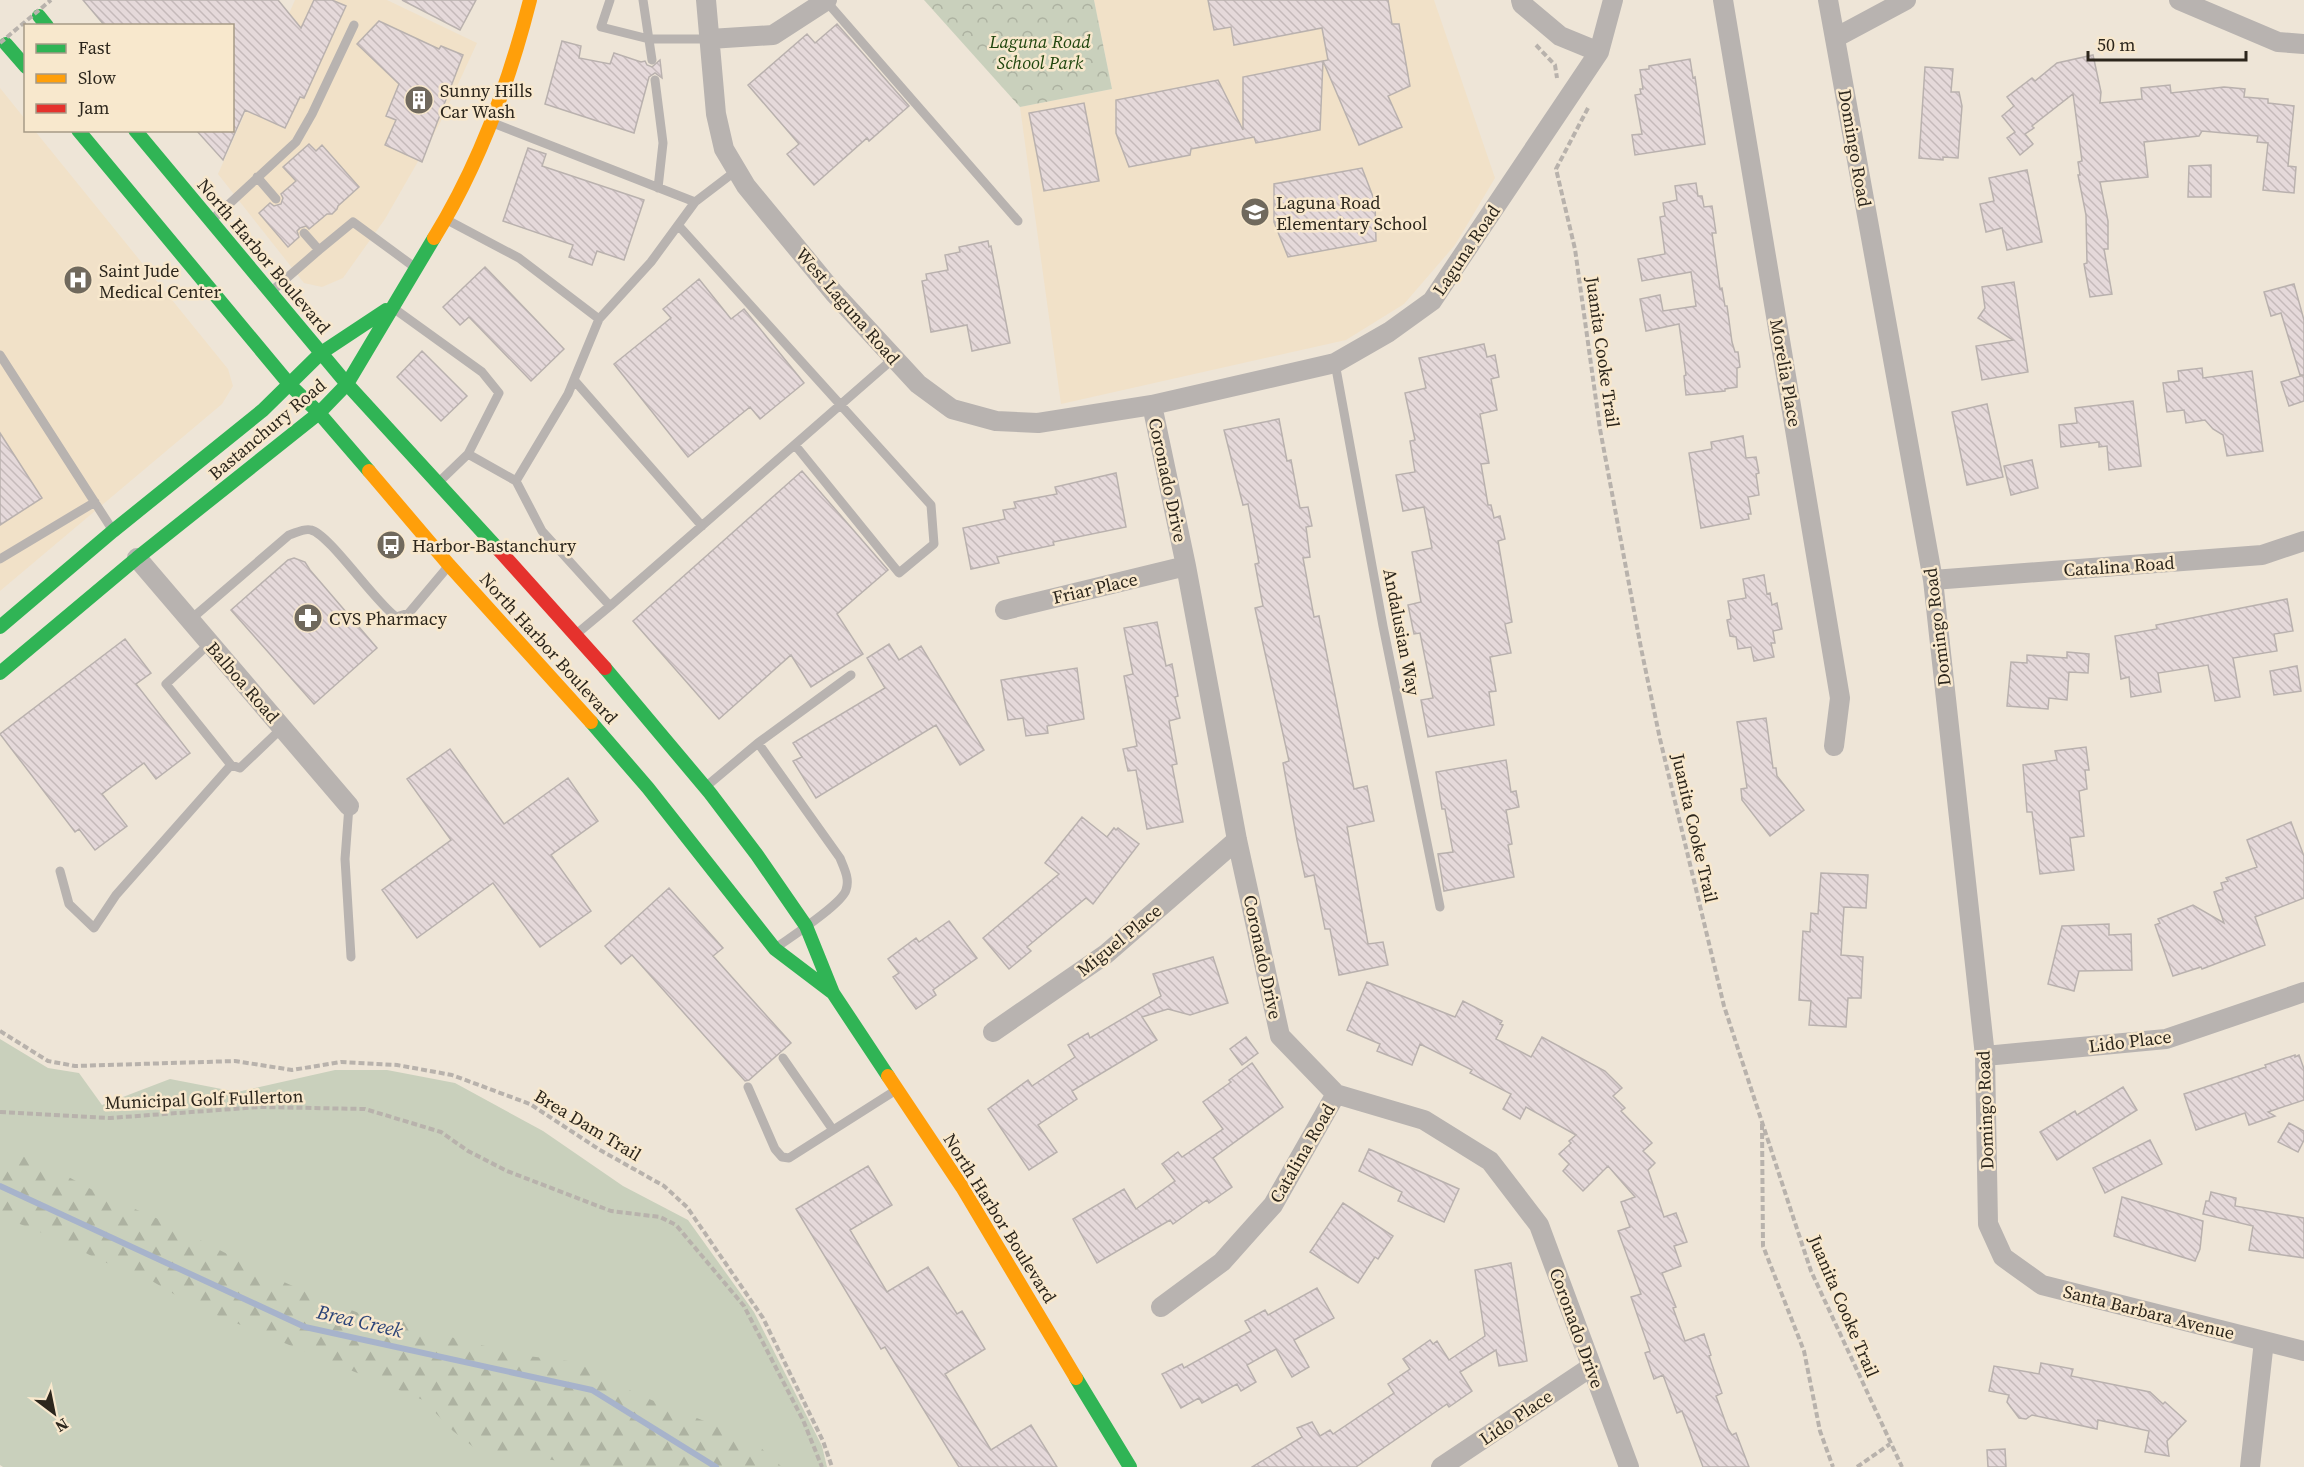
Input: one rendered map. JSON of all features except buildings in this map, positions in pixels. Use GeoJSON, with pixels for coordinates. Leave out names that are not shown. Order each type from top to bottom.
{"type":"FeatureCollection","features":[{"type":"Feature","properties":{"kind":"main road"},"geometry":{"type":"LineString","coordinates":[[392,307],[417,270],[446,219],[479,152],[517,50],[530,0]]}},
{"type":"Feature","properties":{"kind":"main road"},"geometry":{"type":"LineString","coordinates":[[3,44],[24,65]]}},
{"type":"Feature","properties":{"kind":"main road","name":"North Harbor Boulevard"},"geometry":{"type":"LineString","coordinates":[[80,132],[290,385],[319,413],[449,565],[536,659],[618,753],[775,949],[834,993]]}},
{"type":"Feature","properties":{"kind":"main road","name":"North Harbor Boulevard"},"geometry":{"type":"LineString","coordinates":[[137,132],[347,384],[576,634],[705,787],[757,855],[806,926],[834,993],[962,1187],[1130,1467]]}},
{"type":"Feature","properties":{"kind":"main road","name":"Bastanchury Road"},"geometry":{"type":"LineString","coordinates":[[0,627],[113,531],[264,410],[321,353],[392,307]]}},
{"type":"Feature","properties":{"kind":"main road","name":"Bastanchury Road"},"geometry":{"type":"LineString","coordinates":[[0,673],[137,558],[319,413],[347,384],[392,307]]}},
{"type":"Feature","properties":{"kind":"street","name":"West Laguna Road"},"geometry":{"type":"LineString","coordinates":[[706,0],[716,114],[724,150],[746,186],[834,293],[918,384],[952,408],[996,421],[1038,423],[1152,405]]}},
{"type":"Feature","properties":{"kind":"street"},"geometry":{"type":"LineString","coordinates":[[710,39],[773,35],[826,0]]}},
{"type":"Feature","properties":{"kind":"street"},"geometry":{"type":"LineString","coordinates":[[1521,0],[1522,4],[1560,36],[1599,52]]}},
{"type":"Feature","properties":{"kind":"street","name":"Laguna Road"},"geometry":{"type":"LineString","coordinates":[[1152,405],[1335,363],[1389,332],[1432,301],[1599,52],[1613,0]]}},
{"type":"Feature","properties":{"kind":"street","name":"Morelia Place"},"geometry":{"type":"LineString","coordinates":[[1723,0],[1840,698],[1834,746]]}},
{"type":"Feature","properties":{"kind":"street","name":"Domingo Road"},"geometry":{"type":"LineString","coordinates":[[1828,0],[1933,580],[1985,1056],[1988,1224],[2002,1257]]}},
{"type":"Feature","properties":{"kind":"street"},"geometry":{"type":"LineString","coordinates":[[1835,38],[1906,0]]}},
{"type":"Feature","properties":{"kind":"street"},"geometry":{"type":"LineString","coordinates":[[2179,0],[2278,42],[2304,44]]}},
{"type":"Feature","properties":{"kind":"street","name":"Coronado Drive"},"geometry":{"type":"LineString","coordinates":[[1152,405],[1186,566],[1238,840],[1280,1036],[1335,1094],[1424,1120],[1490,1161],[1539,1225],[1629,1467]]}},
{"type":"Feature","properties":{"kind":"street","name":"Catalina Road"},"geometry":{"type":"LineString","coordinates":[[1933,580],[2262,555],[2304,541]]}},
{"type":"Feature","properties":{"kind":"street","name":"Balboa Road"},"geometry":{"type":"LineString","coordinates":[[137,558],[349,806]]}},
{"type":"Feature","properties":{"kind":"street","name":"Friar Place"},"geometry":{"type":"LineString","coordinates":[[1005,610],[1186,566]]}},
{"type":"Feature","properties":{"kind":"street","name":"Miguel Place"},"geometry":{"type":"LineString","coordinates":[[993,1032],[1106,954],[1238,840]]}},
{"type":"Feature","properties":{"kind":"street","name":"Lido Place"},"geometry":{"type":"LineString","coordinates":[[1985,1056],[2166,1039],[2304,992]]}},
{"type":"Feature","properties":{"kind":"street","name":"Catalina Road"},"geometry":{"type":"LineString","coordinates":[[1161,1307],[1222,1262],[1273,1205],[1335,1094]]}},
{"type":"Feature","properties":{"kind":"street","name":"Santa Barbara Avenue"},"geometry":{"type":"LineString","coordinates":[[2002,1257],[2042,1285],[2304,1351]]}},
{"type":"Feature","properties":{"kind":"street"},"geometry":{"type":"LineString","coordinates":[[2250,1467],[2264,1341]]}},
{"type":"Feature","properties":{"kind":"street","name":"Lido Place"},"geometry":{"type":"LineString","coordinates":[[1441,1467],[1591,1367]]}},
{"type":"Feature","properties":{"kind":"lane"},"geometry":{"type":"LineString","coordinates":[[610,0],[601,27],[649,39],[710,39]]}},
{"type":"Feature","properties":{"kind":"lane"},"geometry":{"type":"LineString","coordinates":[[643,0],[652,60]]}},
{"type":"Feature","properties":{"kind":"lane"},"geometry":{"type":"LineString","coordinates":[[826,0],[1018,221]]}},
{"type":"Feature","properties":{"kind":"lane"},"geometry":{"type":"LineString","coordinates":[[211,221],[296,142],[312,114],[354,25]]}},
{"type":"Feature","properties":{"kind":"lane"},"geometry":{"type":"LineString","coordinates":[[655,80],[663,142],[658,188]]}},
{"type":"Feature","properties":{"kind":"lane"},"geometry":{"type":"LineString","coordinates":[[491,122],[695,202]]}},
{"type":"Feature","properties":{"kind":"lane"},"geometry":{"type":"LineString","coordinates":[[516,481],[574,380],[599,319],[651,262],[695,202],[736,170]]}},
{"type":"Feature","properties":{"kind":"lane"},"geometry":{"type":"LineString","coordinates":[[257,177],[276,199]]}},
{"type":"Feature","properties":{"kind":"lane"},"geometry":{"type":"LineString","coordinates":[[446,219],[519,258],[599,319]]}},
{"type":"Feature","properties":{"kind":"lane"},"geometry":{"type":"LineString","coordinates":[[270,292],[353,222],[417,270]]}},
{"type":"Feature","properties":{"kind":"lane"},"geometry":{"type":"LineString","coordinates":[[678,225],[931,505],[934,544],[899,573],[795,445]]}},
{"type":"Feature","properties":{"kind":"lane"},"geometry":{"type":"LineString","coordinates":[[304,233],[319,250]]}},
{"type":"Feature","properties":{"kind":"lane"},"geometry":{"type":"LineString","coordinates":[[392,307],[482,372],[499,393],[468,454],[438,483]]}},
{"type":"Feature","properties":{"kind":"lane"},"geometry":{"type":"LineString","coordinates":[[0,355],[113,531]]}},
{"type":"Feature","properties":{"kind":"lane"},"geometry":{"type":"LineString","coordinates":[[576,634],[894,358]]}},
{"type":"Feature","properties":{"kind":"lane","name":"Andalusian Way"},"geometry":{"type":"LineString","coordinates":[[1335,363],[1383,626],[1440,907]]}},
{"type":"Feature","properties":{"kind":"lane"},"geometry":{"type":"LineString","coordinates":[[574,380],[702,526]]}},
{"type":"Feature","properties":{"kind":"lane"},"geometry":{"type":"LineString","coordinates":[[468,454],[516,481],[542,531],[610,606]]}},
{"type":"Feature","properties":{"kind":"lane"},"geometry":{"type":"LineString","coordinates":[[0,559],[95,502]]}},
{"type":"Feature","properties":{"kind":"lane"},"geometry":{"type":"LineString","coordinates":[[190,620],[289,536],[308,529],[315,531],[329,543],[384,608],[396,617],[409,613],[449,565]]}},
{"type":"Feature","properties":{"kind":"lane"},"geometry":{"type":"LineString","coordinates":[[210,644],[166,684],[231,765],[240,768],[282,728]]}},
{"type":"Feature","properties":{"kind":"lane"},"geometry":{"type":"LineString","coordinates":[[705,787],[758,743],[850,675]]}},
{"type":"Feature","properties":{"kind":"lane"},"geometry":{"type":"LineString","coordinates":[[758,743],[840,858],[847,878],[847,887],[842,897],[775,949]]}},
{"type":"Feature","properties":{"kind":"lane"},"geometry":{"type":"LineString","coordinates":[[60,871],[69,904],[94,928],[116,895],[231,765]]}},
{"type":"Feature","properties":{"kind":"lane"},"geometry":{"type":"LineString","coordinates":[[349,806],[345,859],[351,957]]}},
{"type":"Feature","properties":{"kind":"lane"},"geometry":{"type":"LineString","coordinates":[[783,1058],[833,1130]]}},
{"type":"Feature","properties":{"kind":"lane"},"geometry":{"type":"LineString","coordinates":[[748,1087],[775,1149],[782,1157],[789,1158],[898,1090]]}},
{"type":"Feature","properties":{"kind":"path"},"geometry":{"type":"LineString","coordinates":[[25,24],[51,0]]}},
{"type":"Feature","properties":{"kind":"path"},"geometry":{"type":"LineString","coordinates":[[3,44],[24,25]]}},
{"type":"Feature","properties":{"kind":"path","name":"Juanita Cooke Trail"},"geometry":{"type":"LineString","coordinates":[[1556,169],[1575,249],[1600,429],[1646,671],[1724,1006],[1811,1271],[1902,1467]]}},
{"type":"Feature","properties":{"kind":"path","name":"Brea Dam Trail"},"geometry":{"type":"LineString","coordinates":[[0,1031],[48,1061],[75,1066],[235,1061],[292,1070],[341,1062],[397,1065],[452,1075],[530,1104],[600,1150],[664,1186],[687,1207],[763,1318],[823,1441],[832,1467]]}},
{"type":"Feature","properties":{"kind":"path","name":"Municipal Golf Fullerton"},"geometry":{"type":"LineString","coordinates":[[0,1112],[110,1118],[260,1107],[365,1110],[441,1132],[468,1151],[507,1171],[611,1211],[660,1217],[676,1226],[744,1306],[803,1420],[822,1467]]}},
{"type":"Feature","properties":{"kind":"path"},"geometry":{"type":"LineString","coordinates":[[1761,1120],[1763,1246],[1804,1351],[1820,1431],[1833,1467]]}},
{"type":"Feature","properties":{"kind":"path"},"geometry":{"type":"LineString","coordinates":[[1857,1467],[1890,1444]]}},
{"type":"Feature","properties":{"kind":"shaded area"},"geometry":{"type":"Polygon","coordinates":[[[295,0],[387,0],[477,43],[440,123],[385,219],[343,278],[322,287],[304,283],[218,174],[295,0]]]}},
{"type":"Feature","properties":{"kind":"shaded area","name":"Laguna Road Elementary School"},"geometry":{"type":"Polygon","coordinates":[[[1094,0],[1434,0],[1495,178],[1455,245],[1404,304],[1346,340],[1061,404],[1020,107],[1112,89],[1094,0]]]}},
{"type":"Feature","properties":{"kind":"shaded area","name":"Saint Jude Medical Center"},"geometry":{"type":"Polygon","coordinates":[[[0,88],[24,118],[24,132],[36,132],[228,369],[233,386],[222,404],[0,591],[0,88]]]}},
{"type":"Feature","properties":{"kind":"green space","name":"Laguna Road School Park"},"geometry":{"type":"Polygon","coordinates":[[[924,0],[1094,0],[1112,89],[1020,107],[924,0]]]}},
{"type":"Feature","properties":{"kind":"green space"},"geometry":{"type":"Polygon","coordinates":[[[0,1039],[48,1068],[79,1073],[102,1105],[170,1079],[237,1092],[335,1070],[387,1070],[455,1083],[543,1131],[623,1186],[688,1220],[754,1312],[822,1446],[827,1467],[3,1467],[0,1465],[0,1039]]]}},
{"type":"Feature","properties":{"kind":"green space"},"geometry":{"type":"Polygon","coordinates":[[[0,1152],[35,1159],[102,1195],[163,1221],[266,1274],[367,1316],[403,1321],[439,1334],[520,1355],[576,1362],[639,1395],[752,1440],[782,1467],[578,1467],[570,1463],[529,1456],[481,1453],[453,1431],[423,1400],[192,1305],[147,1278],[99,1260],[67,1243],[0,1216],[0,1152]]]}},
{"type":"Feature","properties":{"kind":"waterway","name":"Brea Creek"},"geometry":{"type":"LineString","coordinates":[[0,1186],[305,1327],[592,1390],[716,1467]]}},
{"type":"Feature","properties":{"kind":"traffic: fast"},"geometry":{"type":"LineString","coordinates":[[39,16],[45,24]]}},
{"type":"Feature","properties":{"kind":"traffic: fast"},"geometry":{"type":"LineString","coordinates":[[6,44],[24,65]]}},
{"type":"Feature","properties":{"kind":"traffic: fast"},"geometry":{"type":"LineString","coordinates":[[80,132],[290,385],[319,413],[369,471]]}},
{"type":"Feature","properties":{"kind":"traffic: fast"},"geometry":{"type":"LineString","coordinates":[[137,132],[347,384],[499,550]]}},
{"type":"Feature","properties":{"kind":"traffic: fast"},"geometry":{"type":"LineString","coordinates":[[0,673],[137,558],[319,413],[347,384],[434,238]]}},
{"type":"Feature","properties":{"kind":"traffic: fast"},"geometry":{"type":"LineString","coordinates":[[0,627],[113,531],[263,410],[321,353],[386,310]]}},
{"type":"Feature","properties":{"kind":"traffic: fast"},"geometry":{"type":"LineString","coordinates":[[605,668],[710,793],[757,855],[806,926],[833,993],[888,1076]]}},
{"type":"Feature","properties":{"kind":"traffic: fast"},"geometry":{"type":"LineString","coordinates":[[591,722],[648,788],[775,949],[833,993]]}},
{"type":"Feature","properties":{"kind":"traffic: fast"},"geometry":{"type":"LineString","coordinates":[[1076,1378],[1130,1467]]}},
{"type":"Feature","properties":{"kind":"traffic: slow"},"geometry":{"type":"LineString","coordinates":[[434,238],[465,182],[491,123],[530,0]]}},
{"type":"Feature","properties":{"kind":"traffic: slow"},"geometry":{"type":"LineString","coordinates":[[369,471],[449,565],[591,722]]}},
{"type":"Feature","properties":{"kind":"traffic: slow"},"geometry":{"type":"LineString","coordinates":[[888,1076],[962,1187],[1076,1378]]}},
{"type":"Feature","properties":{"kind":"traffic: jam"},"geometry":{"type":"LineString","coordinates":[[499,550],[605,668]]}},
{"type":"Feature","properties":{"kind":"place","name":"Sunny Hills Car Wash"},"geometry":{"type":"Point","coordinates":[419,100]}},
{"type":"Feature","properties":{"kind":"place","name":"Laguna Road Elementary School"},"geometry":{"type":"Point","coordinates":[1255,212]}},
{"type":"Feature","properties":{"kind":"place","name":"Saint Jude Medical Center"},"geometry":{"type":"Point","coordinates":[78,280]}},
{"type":"Feature","properties":{"kind":"place","name":"Harbor-Bastanchury"},"geometry":{"type":"Point","coordinates":[391,545]}},
{"type":"Feature","properties":{"kind":"place","name":"CVS Pharmacy"},"geometry":{"type":"Point","coordinates":[308,618]}}]}
